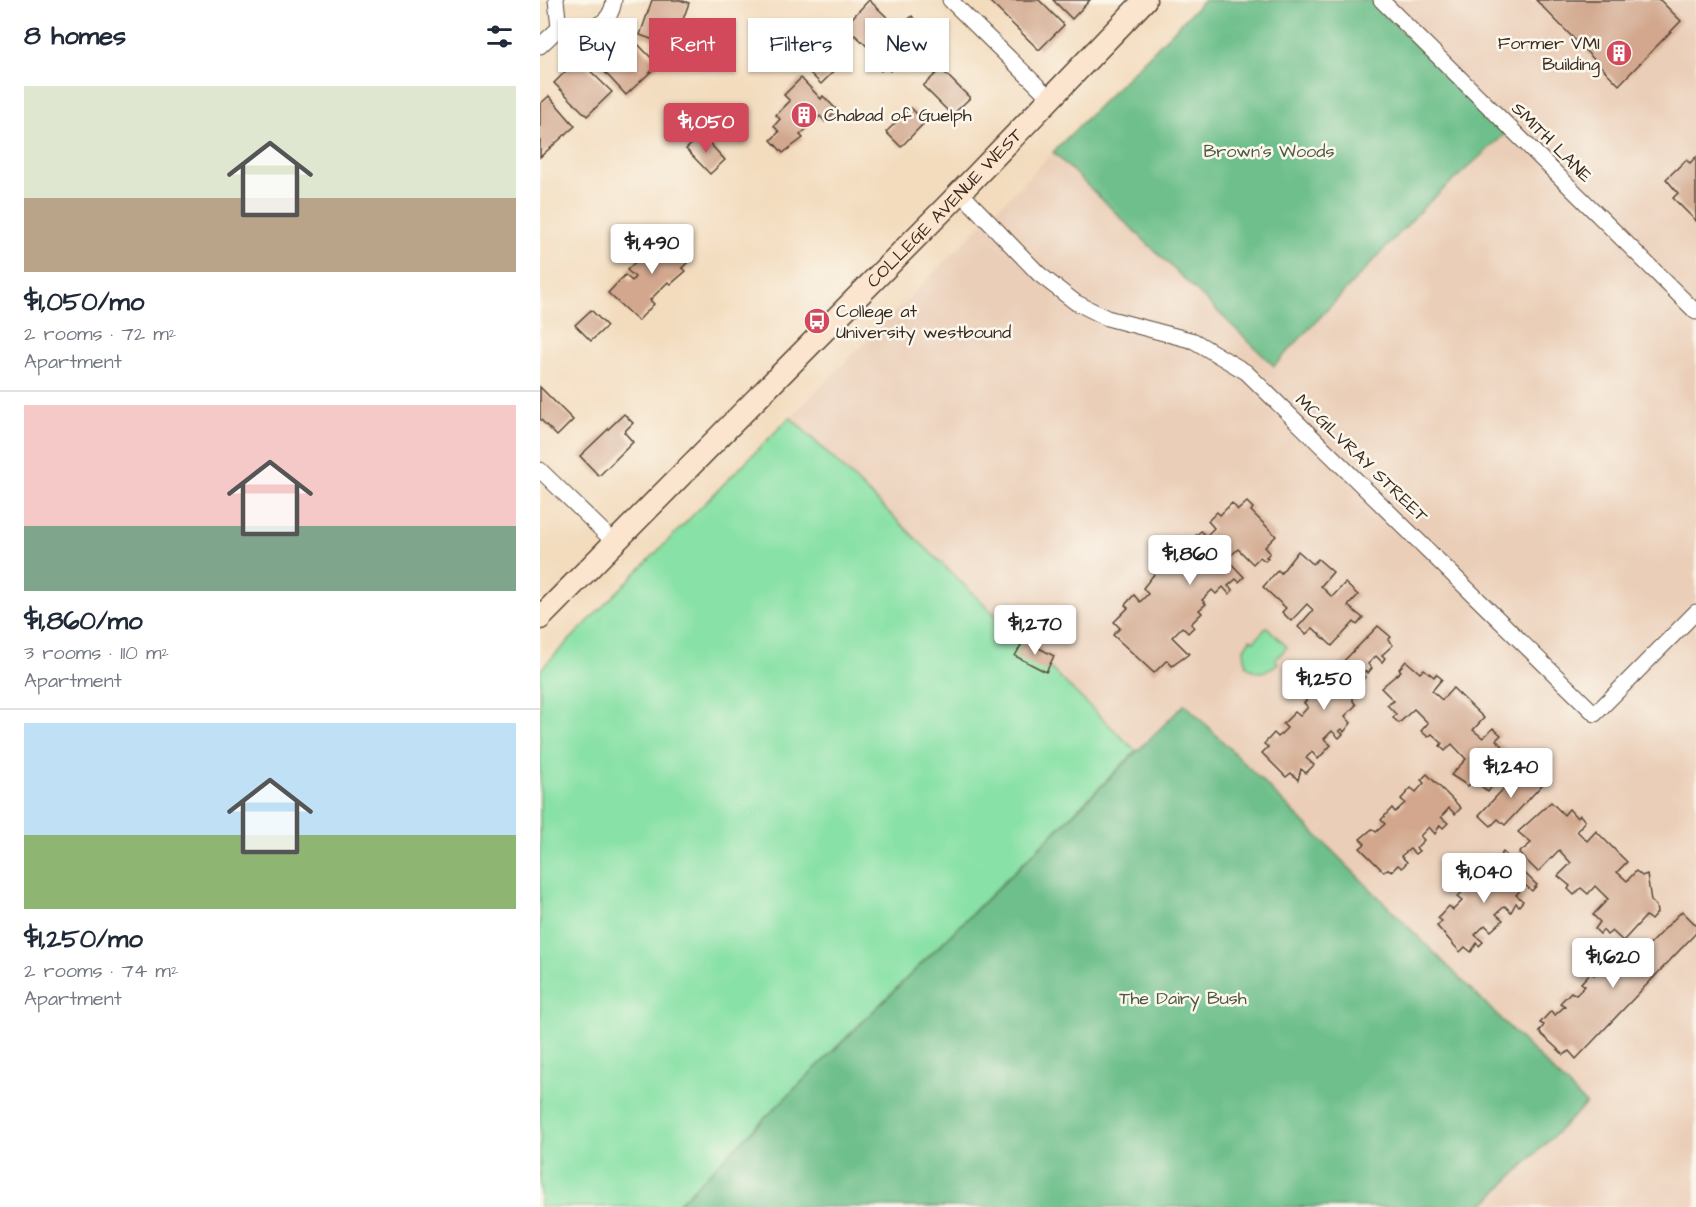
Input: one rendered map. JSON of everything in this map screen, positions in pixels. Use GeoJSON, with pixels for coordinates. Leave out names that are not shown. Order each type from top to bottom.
{"type":"FeatureCollection","features":[{"type":"Feature","properties":{"kind":"main road","name":"COLLEGE AVENUE WEST"},"geometry":{"type":"LineString","coordinates":[[540,618],[960,192],[1145,0]]}},
{"type":"Feature","properties":{"kind":"street"},"geometry":{"type":"LineString","coordinates":[[556,0],[559,18]]}},
{"type":"Feature","properties":{"kind":"street"},"geometry":{"type":"LineString","coordinates":[[608,18],[614,0]]}},
{"type":"Feature","properties":{"kind":"street"},"geometry":{"type":"LineString","coordinates":[[950,0],[1050,98]]}},
{"type":"Feature","properties":{"kind":"street","name":"SMITH LANE"},"geometry":{"type":"LineString","coordinates":[[1381,0],[1696,312]]}},
{"type":"Feature","properties":{"kind":"street"},"geometry":{"type":"LineString","coordinates":[[540,46],[558,30]]}},
{"type":"Feature","properties":{"kind":"street","name":"MCGILVRAY STREET"},"geometry":{"type":"LineString","coordinates":[[960,192],[1040,274],[1075,302],[1107,318],[1194,341],[1246,372],[1595,714],[1696,612]]}},
{"type":"Feature","properties":{"kind":"street"},"geometry":{"type":"LineString","coordinates":[[540,470],[614,542]]}},
{"type":"Feature","properties":{"kind":"shaded area"},"geometry":{"type":"Polygon","coordinates":[[[1204,0],[1696,0],[1696,1207],[540,1207],[540,670],[1204,0]]]}},
{"type":"Feature","properties":{"kind":"green space","name":"Brown's Woods"},"geometry":{"type":"Polygon","coordinates":[[[1204,0],[1370,0],[1506,133],[1426,205],[1274,366],[1053,152],[1204,0]]]}},
{"type":"Feature","properties":{"kind":"green space"},"geometry":{"type":"Polygon","coordinates":[[[790,417],[1136,751],[675,1207],[540,1207],[540,670],[790,417]]]}},
{"type":"Feature","properties":{"kind":"green space"},"geometry":{"type":"Polygon","coordinates":[[[1267,627],[1287,647],[1275,660],[1278,663],[1266,671],[1258,672],[1246,665],[1244,649],[1250,639],[1254,641],[1267,627]]]}},
{"type":"Feature","properties":{"kind":"green space","name":"The Dairy Bush"},"geometry":{"type":"Polygon","coordinates":[[[1185,704],[1586,1104],[1481,1207],[675,1207],[1185,704]]]}},
{"type":"Feature","properties":{"kind":"building"},"geometry":{"type":"Polygon","coordinates":[[[652,0],[680,0],[689,3],[684,18],[649,18],[649,38],[640,35],[652,0]]]}},
{"type":"Feature","properties":{"kind":"building"},"geometry":{"type":"Polygon","coordinates":[[[869,0],[888,18],[865,18],[865,44],[855,35],[853,37],[852,18],[869,0]]]}},
{"type":"Feature","properties":{"kind":"building"},"geometry":{"type":"Polygon","coordinates":[[[988,0],[1039,0],[1064,25],[1039,50],[988,0]]]}},
{"type":"Feature","properties":{"kind":"building"},"geometry":{"type":"Polygon","coordinates":[[[1053,0],[1090,0],[1072,19],[1053,0]]]}},
{"type":"Feature","properties":{"kind":"building","name":"Former VMI Building"},"geometry":{"type":"Polygon","coordinates":[[[1536,0],[1660,0],[1681,21],[1619,85],[1536,0]]]}},
{"type":"Feature","properties":{"kind":"building"},"geometry":{"type":"Polygon","coordinates":[[[637,43],[649,56],[651,72],[626,95],[605,72],[637,72],[637,43]]]}},
{"type":"Feature","properties":{"kind":"building"},"geometry":{"type":"Polygon","coordinates":[[[565,72],[591,72],[612,92],[587,116],[554,83],[565,72]]]}},
{"type":"Feature","properties":{"kind":"building"},"geometry":{"type":"Polygon","coordinates":[[[809,72],[833,72],[821,84],[809,72]]]}},
{"type":"Feature","properties":{"kind":"building"},"geometry":{"type":"Polygon","coordinates":[[[938,72],[944,72],[970,98],[952,115],[923,86],[938,72]]]}},
{"type":"Feature","properties":{"kind":"building","name":"Chabad of Guelph"},"geometry":{"type":"Polygon","coordinates":[[[801,78],[821,99],[823,96],[837,110],[825,122],[820,116],[800,135],[803,138],[783,153],[771,140],[779,132],[774,126],[780,119],[776,115],[790,101],[784,95],[801,78]]]}},
{"type":"Feature","properties":{"kind":"building"},"geometry":{"type":"Polygon","coordinates":[[[549,96],[575,126],[540,157],[540,104],[549,96]]]}},
{"type":"Feature","properties":{"kind":"building"},"geometry":{"type":"Polygon","coordinates":[[[911,108],[925,122],[901,147],[886,132],[911,108]]]}},
{"type":"Feature","properties":{"kind":"building"},"geometry":{"type":"Polygon","coordinates":[[[702,135],[725,160],[710,174],[686,149],[702,135]]]}},
{"type":"Feature","properties":{"kind":"building"},"geometry":{"type":"Polygon","coordinates":[[[1696,157],[1696,221],[1673,198],[1678,193],[1666,179],[1686,160],[1690,163],[1696,157]]]}},
{"type":"Feature","properties":{"kind":"building"},"geometry":{"type":"Polygon","coordinates":[[[678,232],[692,245],[686,251],[693,257],[682,268],[686,271],[671,284],[668,282],[650,300],[654,304],[638,321],[608,293],[625,275],[632,281],[635,277],[627,270],[657,241],[663,247],[678,232]]]}},
{"type":"Feature","properties":{"kind":"building"},"geometry":{"type":"Polygon","coordinates":[[[591,310],[607,326],[591,341],[575,325],[591,310]]]}},
{"type":"Feature","properties":{"kind":"building"},"geometry":{"type":"Polygon","coordinates":[[[540,387],[573,420],[557,436],[540,419],[540,387]]]}},
{"type":"Feature","properties":{"kind":"building"},"geometry":{"type":"Polygon","coordinates":[[[624,414],[633,423],[624,432],[633,442],[599,476],[580,456],[624,414]]]}},
{"type":"Feature","properties":{"kind":"building"},"geometry":{"type":"Polygon","coordinates":[[[1247,502],[1253,508],[1251,511],[1276,536],[1265,547],[1270,553],[1266,557],[1268,558],[1265,561],[1260,557],[1253,564],[1238,549],[1227,559],[1244,577],[1239,582],[1236,579],[1228,586],[1233,590],[1229,594],[1223,587],[1216,594],[1212,590],[1202,600],[1206,604],[1199,610],[1202,613],[1191,624],[1194,627],[1188,633],[1182,627],[1172,637],[1189,654],[1172,666],[1167,660],[1154,673],[1113,635],[1120,628],[1114,622],[1128,608],[1125,605],[1134,595],[1140,602],[1148,594],[1143,588],[1159,568],[1167,563],[1174,570],[1183,561],[1178,556],[1196,542],[1193,538],[1201,531],[1206,536],[1214,528],[1208,521],[1217,512],[1220,515],[1232,503],[1238,510],[1247,502]]]}},
{"type":"Feature","properties":{"kind":"building"},"geometry":{"type":"Polygon","coordinates":[[[1298,551],[1313,564],[1318,559],[1333,572],[1321,586],[1332,597],[1345,583],[1358,595],[1348,606],[1363,618],[1357,625],[1354,622],[1332,646],[1313,628],[1306,634],[1298,627],[1313,610],[1307,604],[1291,621],[1282,612],[1286,608],[1263,587],[1278,570],[1281,573],[1298,551]]]}},
{"type":"Feature","properties":{"kind":"building"},"geometry":{"type":"Polygon","coordinates":[[[1378,626],[1391,637],[1388,640],[1393,645],[1382,655],[1385,658],[1382,662],[1376,656],[1368,664],[1372,668],[1368,673],[1365,671],[1362,682],[1357,678],[1353,682],[1353,701],[1356,705],[1345,716],[1351,723],[1344,732],[1342,729],[1339,731],[1343,734],[1339,738],[1332,731],[1324,739],[1331,745],[1318,759],[1312,752],[1306,758],[1314,765],[1306,773],[1301,769],[1298,780],[1291,773],[1286,777],[1262,753],[1268,747],[1264,744],[1274,733],[1278,737],[1287,728],[1283,724],[1295,712],[1300,716],[1308,707],[1304,703],[1314,692],[1318,695],[1327,687],[1323,682],[1334,672],[1339,676],[1343,671],[1338,667],[1378,626]]]}},
{"type":"Feature","properties":{"kind":"building"},"geometry":{"type":"Polygon","coordinates":[[[1024,640],[1054,656],[1046,672],[1015,656],[1024,640]]]}},
{"type":"Feature","properties":{"kind":"building"},"geometry":{"type":"Polygon","coordinates":[[[1406,661],[1420,673],[1424,669],[1434,677],[1436,674],[1442,679],[1432,691],[1442,700],[1453,688],[1484,718],[1473,730],[1483,738],[1493,728],[1501,735],[1496,740],[1510,753],[1505,759],[1512,766],[1506,773],[1503,771],[1488,792],[1474,780],[1468,786],[1451,775],[1466,759],[1452,744],[1445,751],[1440,746],[1442,743],[1432,734],[1428,737],[1421,731],[1428,723],[1414,709],[1399,723],[1393,718],[1396,714],[1387,705],[1394,701],[1381,688],[1401,671],[1399,669],[1406,661]]]}},
{"type":"Feature","properties":{"kind":"building"},"geometry":{"type":"Polygon","coordinates":[[[1523,768],[1542,785],[1505,825],[1498,819],[1491,826],[1479,815],[1523,768]]]}},
{"type":"Feature","properties":{"kind":"building"},"geometry":{"type":"Polygon","coordinates":[[[1427,774],[1461,808],[1455,814],[1449,808],[1441,817],[1448,823],[1443,828],[1440,825],[1435,834],[1429,827],[1420,836],[1424,840],[1416,848],[1419,851],[1415,854],[1410,849],[1401,856],[1407,862],[1402,868],[1398,865],[1392,871],[1388,869],[1384,872],[1360,848],[1365,844],[1360,839],[1372,829],[1376,832],[1385,824],[1381,820],[1392,808],[1395,812],[1405,803],[1401,799],[1411,788],[1416,792],[1424,783],[1421,780],[1427,774]]]}},
{"type":"Feature","properties":{"kind":"building"},"geometry":{"type":"Polygon","coordinates":[[[1551,802],[1564,815],[1569,809],[1577,818],[1580,815],[1585,821],[1577,831],[1587,841],[1596,831],[1627,862],[1617,872],[1627,881],[1636,871],[1642,876],[1647,874],[1651,901],[1656,906],[1657,913],[1651,920],[1646,916],[1623,941],[1612,931],[1607,935],[1603,930],[1600,934],[1595,929],[1600,922],[1593,915],[1608,899],[1595,886],[1588,894],[1581,888],[1574,895],[1568,889],[1570,886],[1558,876],[1571,863],[1559,850],[1538,872],[1519,853],[1531,843],[1518,832],[1551,802]]]}},
{"type":"Feature","properties":{"kind":"building"},"geometry":{"type":"Polygon","coordinates":[[[1503,852],[1537,885],[1532,891],[1525,885],[1516,895],[1523,901],[1519,906],[1516,903],[1511,912],[1505,906],[1496,914],[1503,920],[1491,931],[1485,925],[1475,935],[1483,942],[1479,946],[1477,943],[1471,952],[1465,947],[1460,952],[1437,926],[1442,921],[1438,918],[1449,906],[1453,910],[1462,901],[1457,897],[1469,886],[1473,890],[1482,881],[1478,877],[1489,866],[1494,870],[1503,862],[1498,858],[1503,852]]]}},
{"type":"Feature","properties":{"kind":"building"},"geometry":{"type":"Polygon","coordinates":[[[1682,911],[1696,925],[1696,933],[1576,1059],[1569,1051],[1564,1055],[1539,1032],[1544,1025],[1540,1023],[1551,1011],[1555,1015],[1565,1006],[1560,1003],[1571,992],[1576,995],[1585,986],[1581,983],[1592,971],[1594,975],[1604,965],[1600,961],[1611,950],[1615,954],[1620,949],[1635,949],[1628,958],[1632,962],[1682,911]]]}},
{"type":"Feature","properties":{"kind":"place","name":"Former VMI Building"},"geometry":{"type":"Point","coordinates":[1619,53]}},
{"type":"Feature","properties":{"kind":"place","name":"Chabad of Guelph"},"geometry":{"type":"Point","coordinates":[804,115]}},
{"type":"Feature","properties":{"kind":"place","name":"College at University westbound"},"geometry":{"type":"Point","coordinates":[817,321]}}]}
